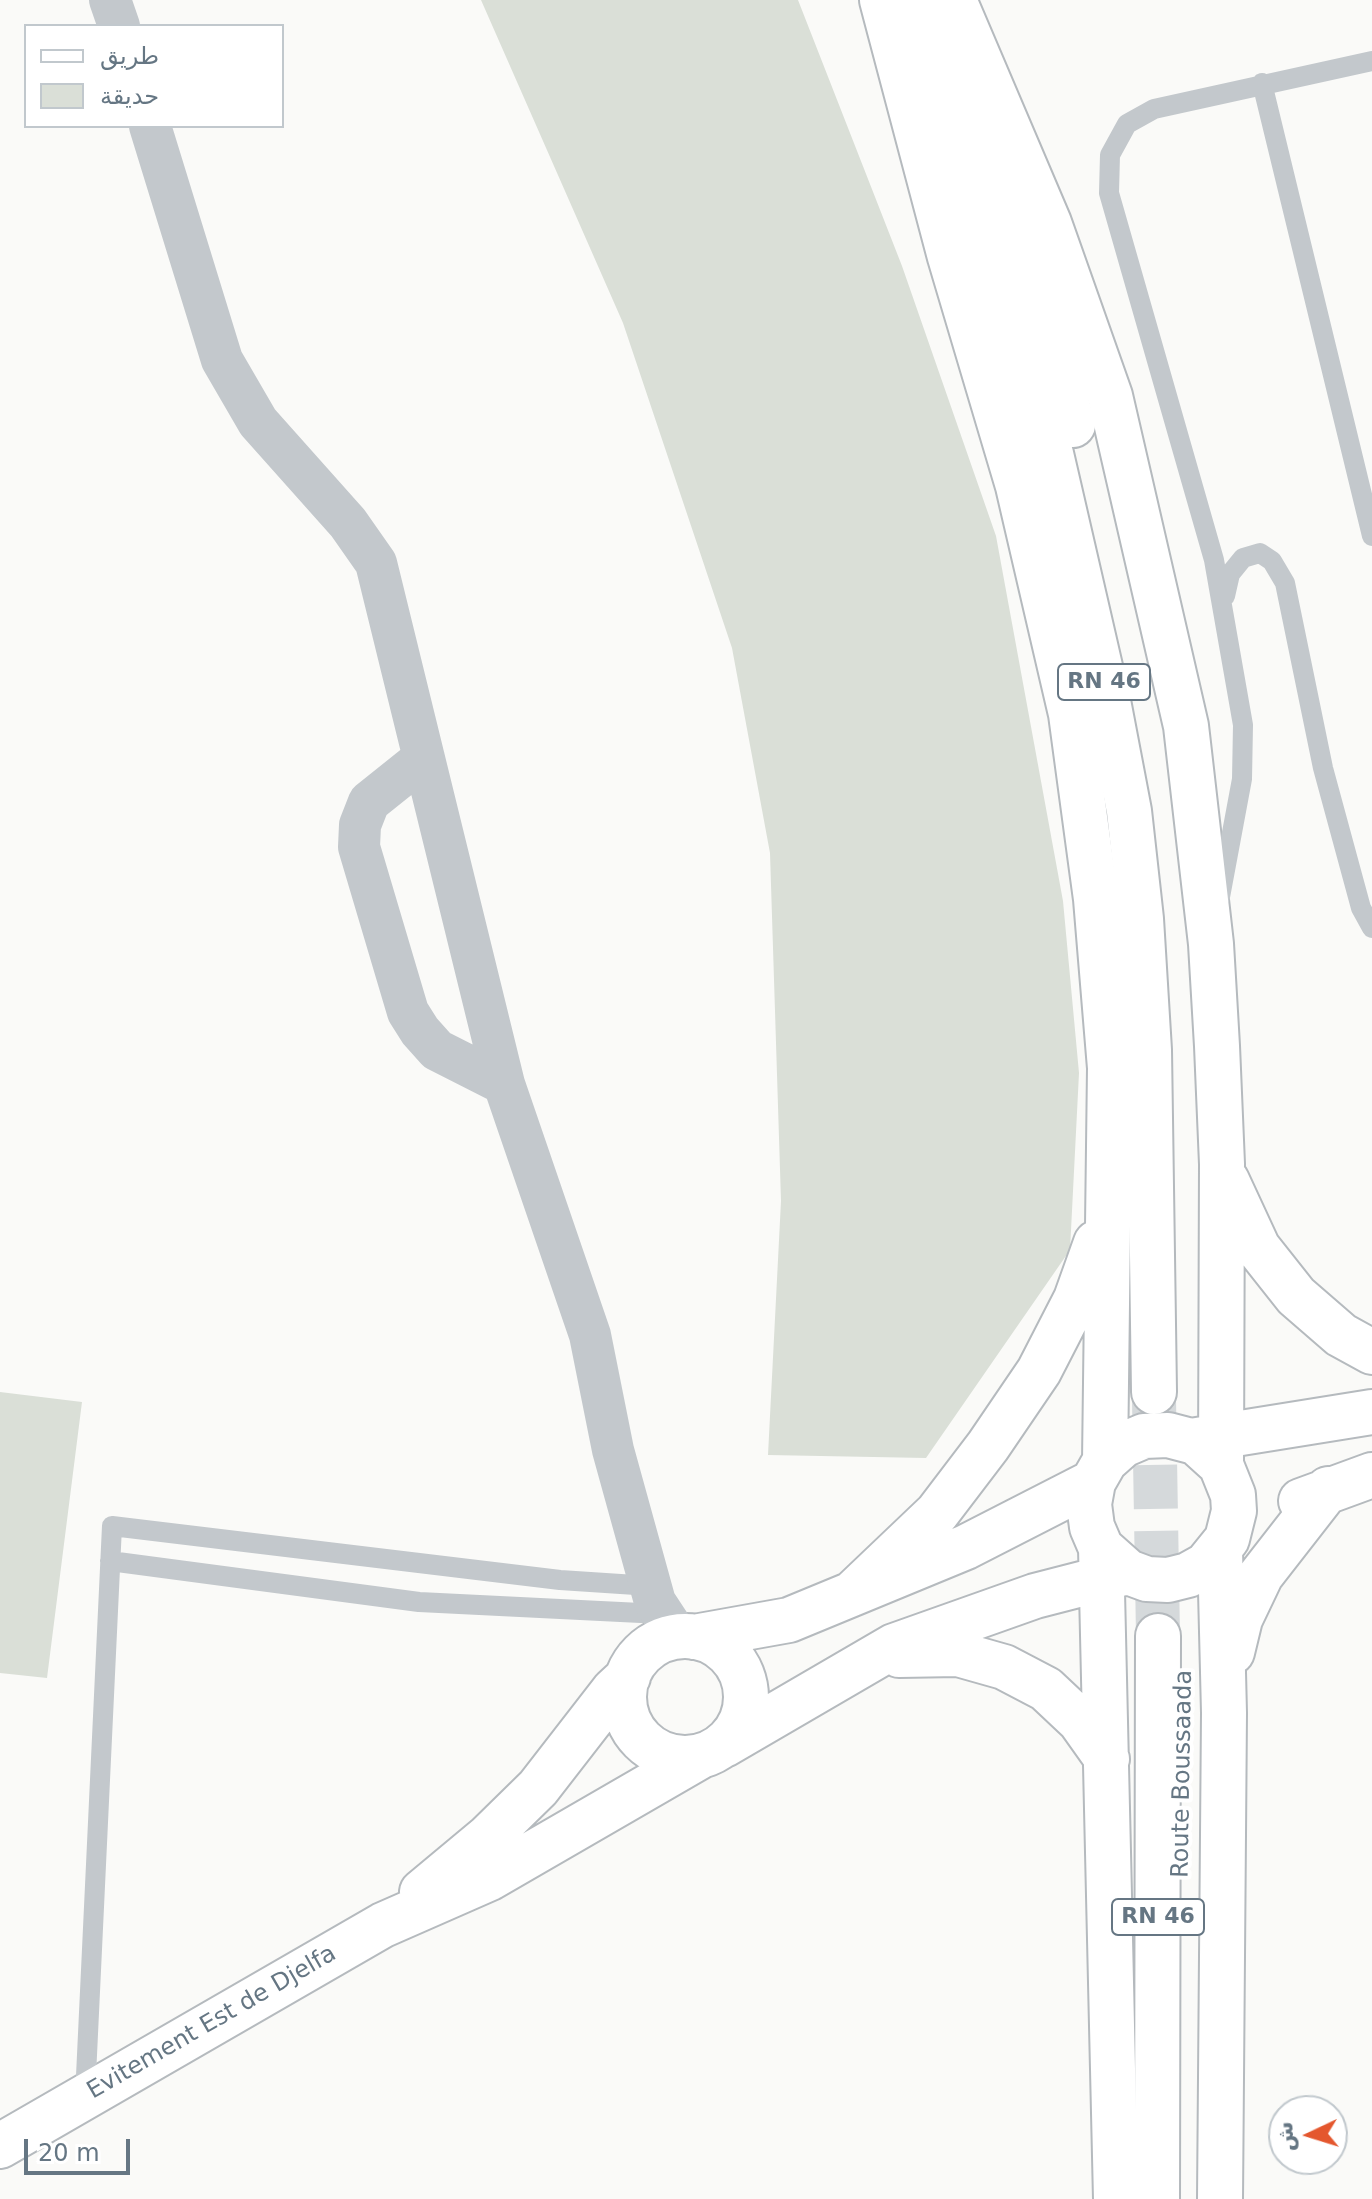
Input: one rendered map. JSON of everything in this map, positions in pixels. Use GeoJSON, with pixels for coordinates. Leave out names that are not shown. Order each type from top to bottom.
{"type":"FeatureCollection","features":[{"type":"Feature","properties":{"kind":"main road"},"geometry":{"type":"LineString","coordinates":[[882,0],[950,257],[1018,486],[1071,714],[1096,899],[1109,1053],[1109,1186],[1099,1472],[1089,1504],[1092,1527],[1110,1566],[1107,1759],[1116,2199]]}},
{"type":"Feature","properties":{"kind":"main road","name":"RN 46"},"geometry":{"type":"LineString","coordinates":[[898,0],[917,44],[1013,328],[1051,454],[1109,706],[1129,811],[1141,919],[1168,1393],[1176,1048],[1166,910],[1145,741],[1100,524],[1051,344],[936,0]]}},
{"type":"Feature","properties":{"kind":"main road"},"geometry":{"type":"LineString","coordinates":[[954,0],[1049,223],[1110,396],[1186,726],[1211,944],[1222,1164],[1211,1447],[1233,1495],[1226,1539],[1220,2199]]}},
{"type":"Feature","properties":{"kind":"main road"},"geometry":{"type":"LineString","coordinates":[[1222,1164],[1231,1194],[1258,1248],[1296,1296],[1341,1335],[1372,1352]]}},
{"type":"Feature","properties":{"kind":"main road"},"geometry":{"type":"LineString","coordinates":[[852,1594],[937,1513],[1039,1371],[1086,1274],[1109,1186]]}},
{"type":"Feature","properties":{"kind":"main road"},"geometry":{"type":"LineString","coordinates":[[671,1618],[789,1620],[966,1547],[1099,1472],[1123,1445],[1144,1436],[1168,1435],[1211,1447],[1372,1412]]}},
{"type":"Feature","properties":{"kind":"main road"},"geometry":{"type":"LineString","coordinates":[[383,1925],[490,1878],[894,1646],[1110,1566],[1147,1579],[1168,1580],[1188,1575],[1206,1565],[1226,1539],[1328,1489],[1372,1475]]}},
{"type":"Feature","properties":{"kind":"main road"},"geometry":{"type":"LineString","coordinates":[[1224,1713],[1228,1666],[1240,1619],[1261,1575],[1328,1489]]}},
{"type":"Feature","properties":{"kind":"main road"},"geometry":{"type":"LineString","coordinates":[[383,1925],[488,1837],[538,1788],[614,1690],[628,1677],[671,1618]]}},
{"type":"Feature","properties":{"kind":"main road"},"geometry":{"type":"LineString","coordinates":[[628,1677],[625,1695],[627,1714],[635,1731],[664,1755],[682,1759],[713,1751],[737,1730],[745,1711],[746,1691],[741,1671],[729,1655],[671,1618]]}},
{"type":"Feature","properties":{"kind":"main road","name":"Route Boussaada"},"geometry":{"type":"LineString","coordinates":[[1157,2199],[1171,1636],[1177,2199]]}},
{"type":"Feature","properties":{"kind":"main road"},"geometry":{"type":"LineString","coordinates":[[866,1662],[912,1653],[958,1654],[1004,1667],[1046,1689],[1069,1710],[1107,1759]]}},
{"type":"Feature","properties":{"kind":"main road","name":"Evitement Est de Djelfa"},"geometry":{"type":"LineString","coordinates":[[0,2146],[383,1925]]}},
{"type":"Feature","properties":{"kind":"street"},"geometry":{"type":"LineString","coordinates":[[110,0],[118,24]]}},
{"type":"Feature","properties":{"kind":"street"},"geometry":{"type":"LineString","coordinates":[[151,128],[222,360],[258,422],[348,523],[376,563],[504,1084],[590,1335],[613,1450],[671,1618]]}},
{"type":"Feature","properties":{"kind":"street"},"geometry":{"type":"LineString","coordinates":[[424,758],[369,802],[360,825],[359,847],[408,1012],[437,1050],[504,1084]]}},
{"type":"Feature","properties":{"kind":"lane"},"geometry":{"type":"LineString","coordinates":[[1211,944],[1242,779],[1243,725],[1214,560],[1109,193],[1110,155],[1127,124],[1154,109],[1372,61]]}},
{"type":"Feature","properties":{"kind":"lane"},"geometry":{"type":"LineString","coordinates":[[1262,83],[1372,536]]}},
{"type":"Feature","properties":{"kind":"lane"},"geometry":{"type":"LineString","coordinates":[[1223,608],[1230,574],[1243,558],[1260,553],[1272,561],[1285,583],[1323,768],[1361,908],[1372,928]]}},
{"type":"Feature","properties":{"kind":"lane"},"geometry":{"type":"LineString","coordinates":[[85,2097],[112,1526],[560,1580],[671,1618]]}},
{"type":"Feature","properties":{"kind":"lane"},"geometry":{"type":"LineString","coordinates":[[110,1561],[419,1602],[671,1618]]}},
{"type":"Feature","properties":{"kind":"green space"},"geometry":{"type":"Polygon","coordinates":[[[481,0],[798,0],[902,266],[996,536],[1063,901],[1079,1073],[1070,1250],[926,1458],[768,1455],[781,1201],[770,853],[732,648],[623,323],[481,0]]]}},
{"type":"Feature","properties":{"kind":"green space"},"geometry":{"type":"Polygon","coordinates":[[[0,1392],[82,1402],[47,1678],[0,1673],[0,1392]]]}},
{"type":"Feature","properties":{"kind":"tunnel"},"geometry":{"type":"LineString","coordinates":[[1154,1399],[1158,1636]]}}]}
